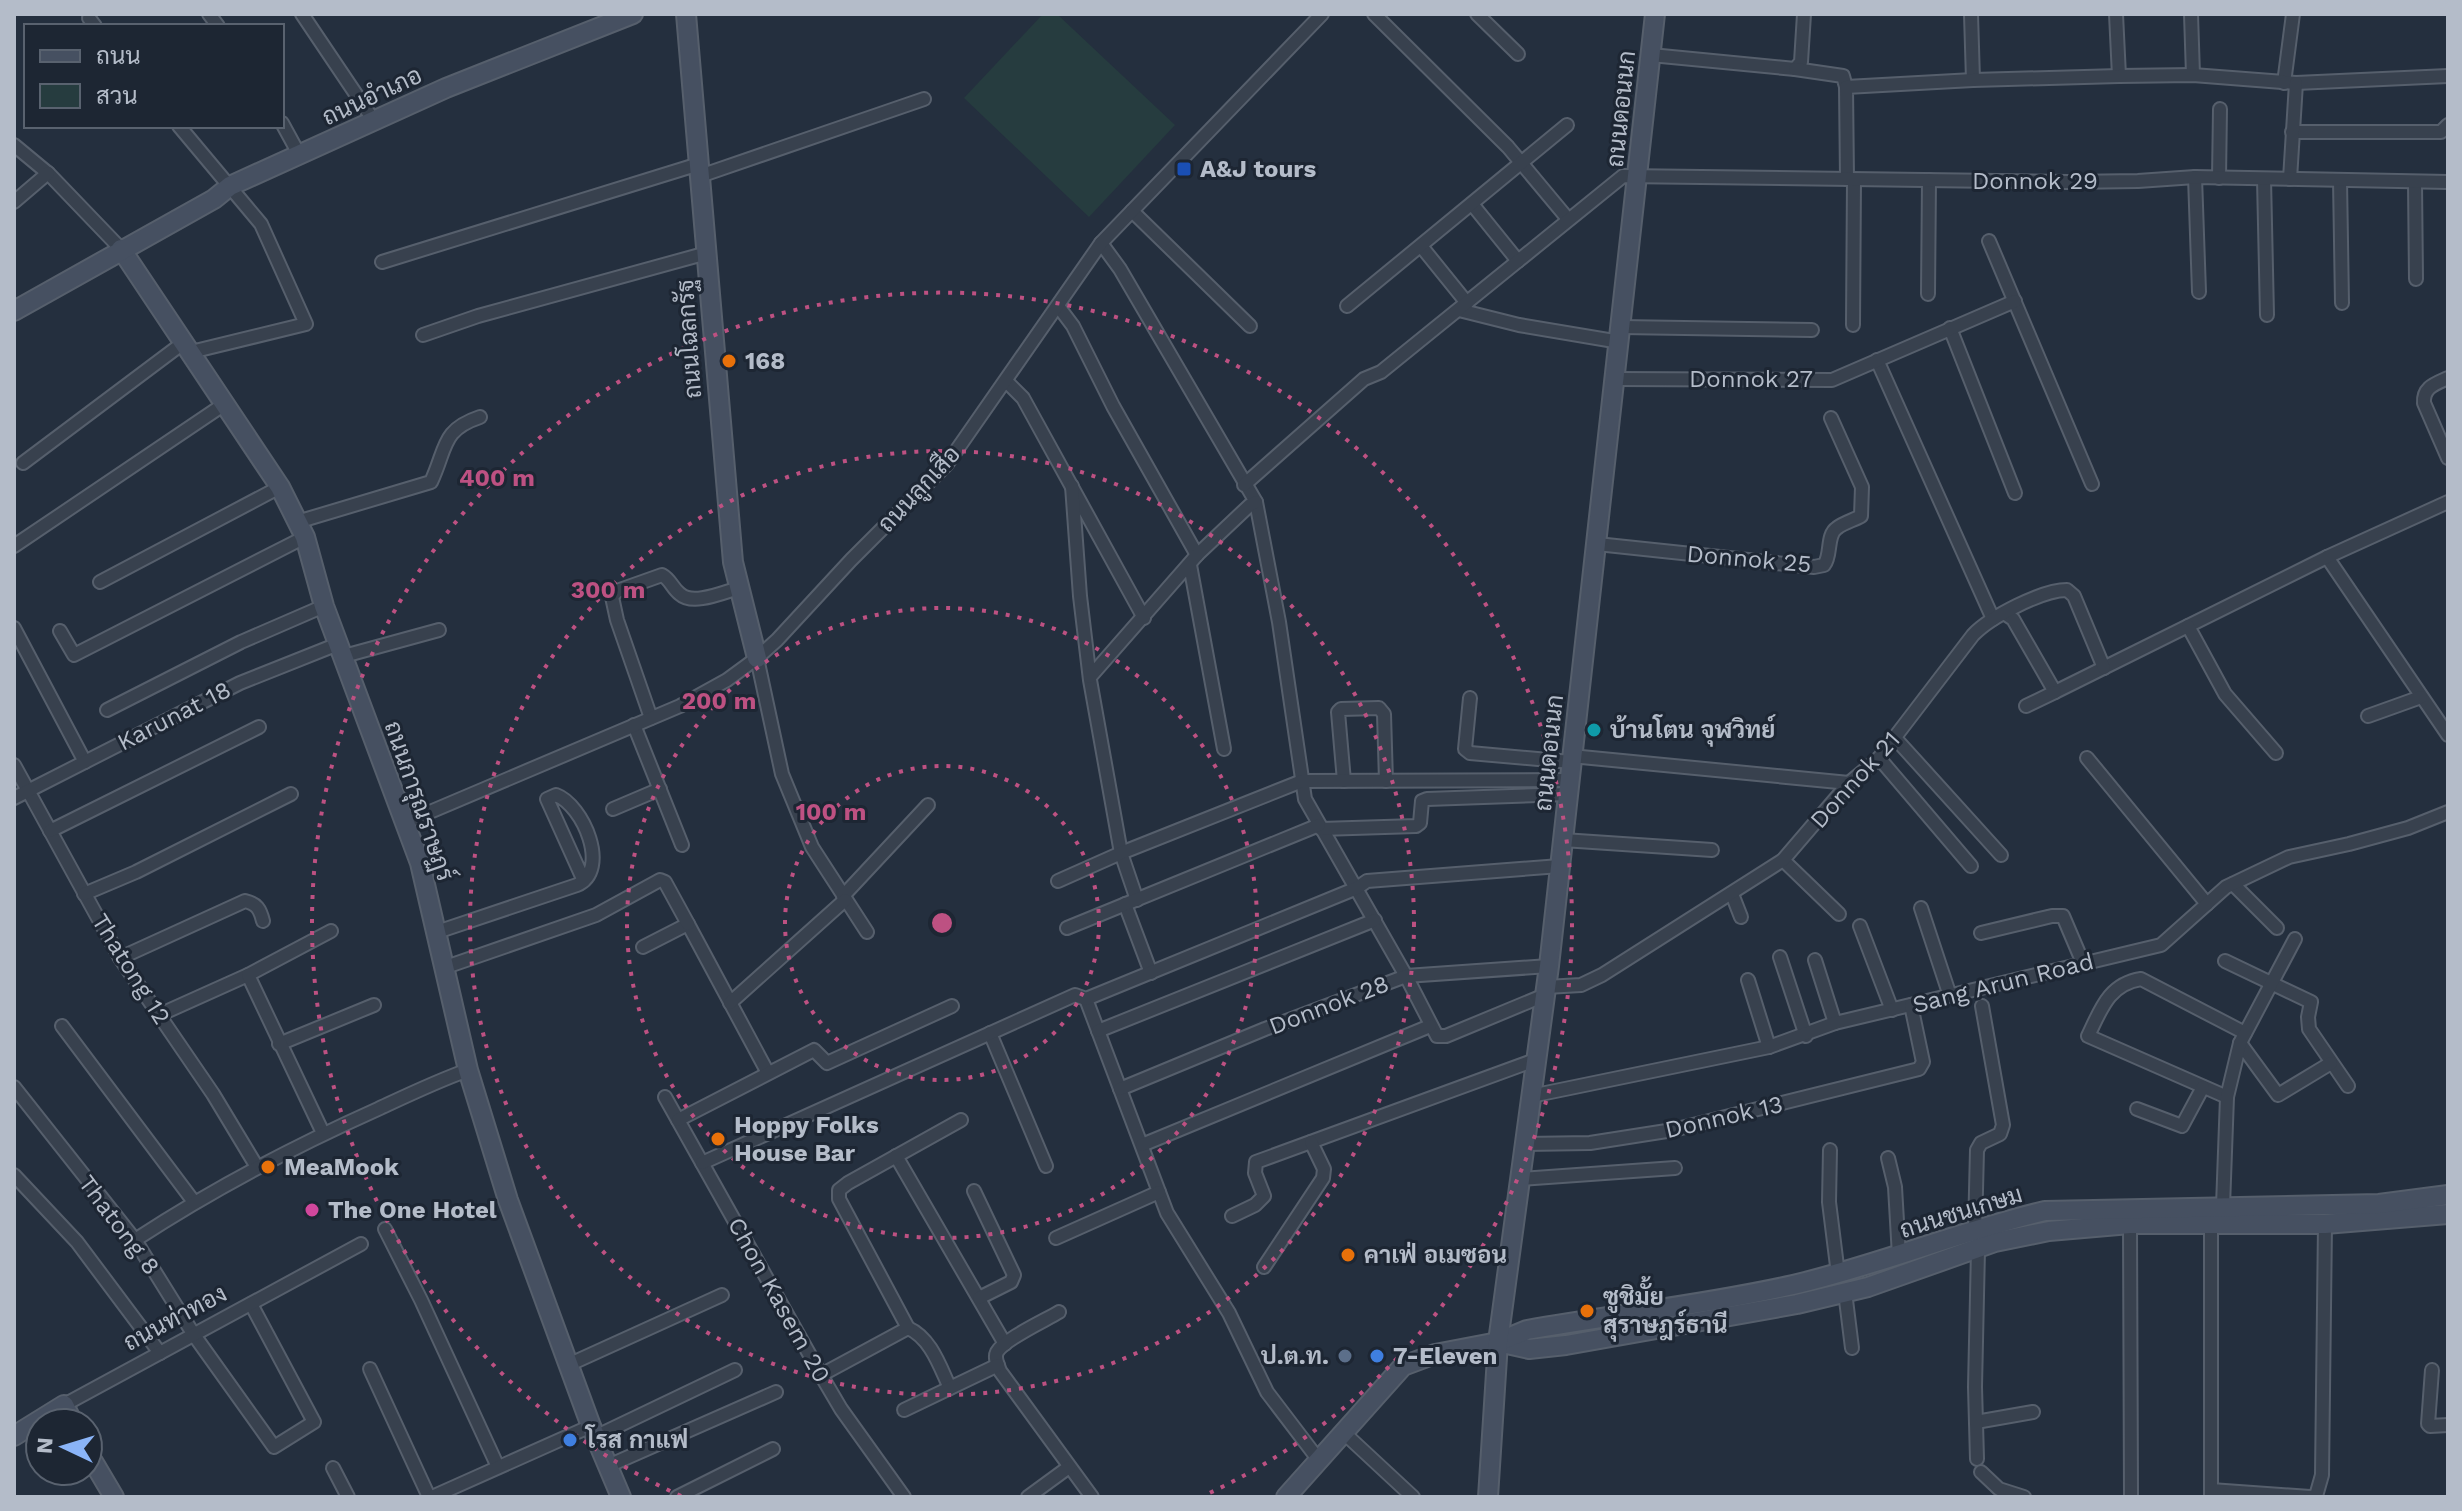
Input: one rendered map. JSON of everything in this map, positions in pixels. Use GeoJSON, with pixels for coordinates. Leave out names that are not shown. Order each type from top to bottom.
{"type":"FeatureCollection","features":[{"type":"Feature","properties":{"kind":"main road","name":"ถนนอำเภอ"},"geometry":{"type":"LineString","coordinates":[[14,311],[214,199],[230,186],[446,88],[633,14]]}},
{"type":"Feature","properties":{"kind":"main road","name":"ถนนโฉลกรัฐ"},"geometry":{"type":"LineString","coordinates":[[686,14],[719,427],[733,562],[757,658]]}},
{"type":"Feature","properties":{"kind":"main road","name":"ถนนดอนนก"},"geometry":{"type":"LineString","coordinates":[[1488,1497],[1498,1342],[1549,966],[1655,14]]}},
{"type":"Feature","properties":{"kind":"main road","name":"ถนนการุณราษฏร์"},"geometry":{"type":"LineString","coordinates":[[121,249],[226,403],[280,487],[301,529],[324,606],[420,863],[468,1070],[508,1200],[593,1431],[621,1497]]}},
{"type":"Feature","properties":{"kind":"main road","name":"ถนนชนเกษม"},"geometry":{"type":"LineString","coordinates":[[1498,1342],[1529,1349],[1566,1345],[1797,1304],[1845,1292],[1976,1240],[1992,1224],[2045,1211],[2379,1204],[2448,1195]]}},
{"type":"Feature","properties":{"kind":"main road","name":"ถนนชนเกษม"},"geometry":{"type":"LineString","coordinates":[[1286,1497],[1403,1366],[1435,1354],[1498,1342],[1527,1330],[1736,1297],[1976,1240],[1995,1242],[2049,1231],[2130,1224],[2325,1224],[2448,1214]]}},
{"type":"Feature","properties":{"kind":"main road","name":"ถนนท่าทอง"},"geometry":{"type":"LineString","coordinates":[[14,1436],[64,1405]]}},
{"type":"Feature","properties":{"kind":"street"},"geometry":{"type":"LineString","coordinates":[[302,14],[374,121]]}},
{"type":"Feature","properties":{"kind":"street","name":"ถนนลูกเสือ"},"geometry":{"type":"LineString","coordinates":[[404,823],[680,706],[727,680],[757,658],[947,464],[1101,243],[1322,14]]}},
{"type":"Feature","properties":{"kind":"street"},"geometry":{"type":"LineString","coordinates":[[1374,14],[1522,163],[1568,219]]}},
{"type":"Feature","properties":{"kind":"street"},"geometry":{"type":"LineString","coordinates":[[1477,14],[1518,54]]}},
{"type":"Feature","properties":{"kind":"street"},"geometry":{"type":"LineString","coordinates":[[1795,69],[1801,62],[1804,14]]}},
{"type":"Feature","properties":{"kind":"street"},"geometry":{"type":"LineString","coordinates":[[1971,14],[1973,80]]}},
{"type":"Feature","properties":{"kind":"street"},"geometry":{"type":"LineString","coordinates":[[2116,14],[2119,76]]}},
{"type":"Feature","properties":{"kind":"street"},"geometry":{"type":"LineString","coordinates":[[2191,14],[2193,75]]}},
{"type":"Feature","properties":{"kind":"street"},"geometry":{"type":"LineString","coordinates":[[2290,179],[2293,14]]}},
{"type":"Feature","properties":{"kind":"street"},"geometry":{"type":"LineString","coordinates":[[1651,55],[1843,76],[1850,179],[1853,325]]}},
{"type":"Feature","properties":{"kind":"street"},"geometry":{"type":"LineString","coordinates":[[1846,87],[2119,76],[2193,75],[2290,83],[2448,76]]}},
{"type":"Feature","properties":{"kind":"street"},"geometry":{"type":"LineString","coordinates":[[382,262],[700,170],[924,99]]}},
{"type":"Feature","properties":{"kind":"street"},"geometry":{"type":"LineString","coordinates":[[2219,178],[2220,109]]}},
{"type":"Feature","properties":{"kind":"street"},"geometry":{"type":"LineString","coordinates":[[1347,306],[1567,125]]}},
{"type":"Feature","properties":{"kind":"street"},"geometry":{"type":"LineString","coordinates":[[2292,132],[2441,132],[2448,125]]}},
{"type":"Feature","properties":{"kind":"street"},"geometry":{"type":"LineString","coordinates":[[284,127],[300,156]]}},
{"type":"Feature","properties":{"kind":"street"},"geometry":{"type":"LineString","coordinates":[[23,463],[187,348],[306,324],[264,229],[181,128]]}},
{"type":"Feature","properties":{"kind":"street"},"geometry":{"type":"LineString","coordinates":[[14,145],[48,173],[121,249]]}},
{"type":"Feature","properties":{"kind":"street"},"geometry":{"type":"LineString","coordinates":[[14,202],[48,173]]}},
{"type":"Feature","properties":{"kind":"street"},"geometry":{"type":"LineString","coordinates":[[1244,485],[1364,379],[1381,372],[1623,176],[1638,177]]}},
{"type":"Feature","properties":{"kind":"street","name":"Donnok 29"},"geometry":{"type":"LineString","coordinates":[[1638,177],[2124,182],[2195,177],[2448,182]]}},
{"type":"Feature","properties":{"kind":"street"},"geometry":{"type":"LineString","coordinates":[[2195,177],[2199,292]]}},
{"type":"Feature","properties":{"kind":"street"},"geometry":{"type":"LineString","coordinates":[[2264,179],[2267,315]]}},
{"type":"Feature","properties":{"kind":"street"},"geometry":{"type":"LineString","coordinates":[[1928,294],[1929,180]]}},
{"type":"Feature","properties":{"kind":"street"},"geometry":{"type":"LineString","coordinates":[[2340,180],[2342,303]]}},
{"type":"Feature","properties":{"kind":"street"},"geometry":{"type":"LineString","coordinates":[[2415,183],[2416,279]]}},
{"type":"Feature","properties":{"kind":"street"},"geometry":{"type":"LineString","coordinates":[[1472,204],[1518,261]]}},
{"type":"Feature","properties":{"kind":"street"},"geometry":{"type":"LineString","coordinates":[[1132,211],[1250,326]]}},
{"type":"Feature","properties":{"kind":"street"},"geometry":{"type":"LineString","coordinates":[[1989,241],[2092,484]]}},
{"type":"Feature","properties":{"kind":"street"},"geometry":{"type":"LineString","coordinates":[[1101,243],[1120,269],[1256,502],[1279,622],[1305,799],[1406,976],[1430,1026],[1437,1036],[1446,1036],[1545,991]]}},
{"type":"Feature","properties":{"kind":"street"},"geometry":{"type":"LineString","coordinates":[[1421,246],[1463,306],[1519,325],[1620,335],[1812,330]]}},
{"type":"Feature","properties":{"kind":"street"},"geometry":{"type":"LineString","coordinates":[[423,335],[492,312],[707,253]]}},
{"type":"Feature","properties":{"kind":"street","name":"Donnok 27"},"geometry":{"type":"LineString","coordinates":[[1615,379],[1832,380],[2015,301]]}},
{"type":"Feature","properties":{"kind":"street"},"geometry":{"type":"LineString","coordinates":[[1058,306],[1073,326],[1194,560],[1224,749]]}},
{"type":"Feature","properties":{"kind":"street"},"geometry":{"type":"LineString","coordinates":[[1950,328],[2015,493]]}},
{"type":"Feature","properties":{"kind":"street"},"geometry":{"type":"LineString","coordinates":[[1877,360],[1999,616],[2013,619],[2055,692]]}},
{"type":"Feature","properties":{"kind":"street"},"geometry":{"type":"LineString","coordinates":[[2448,378],[2427,389],[2424,396],[2424,403],[2448,458]]}},
{"type":"Feature","properties":{"kind":"street"},"geometry":{"type":"LineString","coordinates":[[1006,381],[1023,398],[1144,618]]}},
{"type":"Feature","properties":{"kind":"street"},"geometry":{"type":"LineString","coordinates":[[14,546],[226,403]]}},
{"type":"Feature","properties":{"kind":"street"},"geometry":{"type":"LineString","coordinates":[[60,631],[74,655],[301,529],[431,482],[450,433],[462,423],[480,417]]}},
{"type":"Feature","properties":{"kind":"street","name":"Donnok 25"},"geometry":{"type":"LineString","coordinates":[[1597,544],[1814,567],[1824,565],[1829,559],[1831,535],[1837,528],[1861,516],[1862,487],[1831,418]]}},
{"type":"Feature","properties":{"kind":"street"},"geometry":{"type":"LineString","coordinates":[[1072,486],[1090,677],[1131,902],[1151,973]]}},
{"type":"Feature","properties":{"kind":"street"},"geometry":{"type":"LineString","coordinates":[[100,582],[280,487]]}},
{"type":"Feature","properties":{"kind":"street"},"geometry":{"type":"LineString","coordinates":[[1090,677],[1194,560],[1256,502]]}},
{"type":"Feature","properties":{"kind":"street"},"geometry":{"type":"LineString","coordinates":[[2026,706],[2327,557],[2448,502]]}},
{"type":"Feature","properties":{"kind":"street"},"geometry":{"type":"LineString","coordinates":[[2327,557],[2448,735]]}},
{"type":"Feature","properties":{"kind":"street"},"geometry":{"type":"LineString","coordinates":[[651,718],[612,597],[617,591],[662,575],[685,598],[739,588]]}},
{"type":"Feature","properties":{"kind":"street","name":"Donnok 21"},"geometry":{"type":"LineString","coordinates":[[1545,991],[1581,985],[1602,975],[1783,860],[1849,783],[1879,758],[1973,635],[1999,616],[2047,594],[2067,590],[2074,596],[2104,668]]}},
{"type":"Feature","properties":{"kind":"street"},"geometry":{"type":"LineString","coordinates":[[107,710],[241,642],[324,606]]}},
{"type":"Feature","properties":{"kind":"street"},"geometry":{"type":"LineString","coordinates":[[2188,626],[2225,694],[2276,753]]}},
{"type":"Feature","properties":{"kind":"street"},"geometry":{"type":"LineString","coordinates":[[14,628],[85,762]]}},
{"type":"Feature","properties":{"kind":"street","name":"Karunat 18"},"geometry":{"type":"LineString","coordinates":[[14,798],[240,683],[341,650],[439,630]]}},
{"type":"Feature","properties":{"kind":"street"},"geometry":{"type":"LineString","coordinates":[[757,658],[782,774],[812,847],[867,932]]}},
{"type":"Feature","properties":{"kind":"street"},"geometry":{"type":"LineString","coordinates":[[2368,716],[2421,697]]}},
{"type":"Feature","properties":{"kind":"street"},"geometry":{"type":"LineString","coordinates":[[1470,698],[1465,749],[1470,753],[1570,773]]}},
{"type":"Feature","properties":{"kind":"street"},"geometry":{"type":"LineString","coordinates":[[1344,781],[1338,712],[1341,709],[1375,708],[1384,714],[1386,781]]}},
{"type":"Feature","properties":{"kind":"street"},"geometry":{"type":"LineString","coordinates":[[634,725],[682,845]]}},
{"type":"Feature","properties":{"kind":"street"},"geometry":{"type":"LineString","coordinates":[[50,831],[259,727]]}},
{"type":"Feature","properties":{"kind":"street"},"geometry":{"type":"LineString","coordinates":[[1895,738],[2001,855]]}},
{"type":"Feature","properties":{"kind":"street"},"geometry":{"type":"LineString","coordinates":[[1879,758],[1971,866]]}},
{"type":"Feature","properties":{"kind":"street"},"geometry":{"type":"LineString","coordinates":[[2087,758],[2207,904]]}},
{"type":"Feature","properties":{"kind":"street","name":"Thatong 12"},"geometry":{"type":"LineString","coordinates":[[14,765],[120,958],[213,1094],[257,1167]]}},
{"type":"Feature","properties":{"kind":"street"},"geometry":{"type":"LineString","coordinates":[[1067,928],[1320,827],[1416,826],[1420,823],[1422,801],[1427,799],[1570,773]]}},
{"type":"Feature","properties":{"kind":"street"},"geometry":{"type":"LineString","coordinates":[[1058,881],[1302,781],[1386,781],[1570,773],[1849,783]]}},
{"type":"Feature","properties":{"kind":"street"},"geometry":{"type":"LineString","coordinates":[[613,809],[660,789]]}},
{"type":"Feature","properties":{"kind":"street"},"geometry":{"type":"LineString","coordinates":[[84,894],[136,872],[291,794]]}},
{"type":"Feature","properties":{"kind":"street"},"geometry":{"type":"LineString","coordinates":[[434,933],[584,881],[591,871],[591,844],[573,808],[556,795],[547,799],[584,881]]}},
{"type":"Feature","properties":{"kind":"street"},"geometry":{"type":"LineString","coordinates":[[730,1003],[844,898],[928,805]]}},
{"type":"Feature","properties":{"kind":"street","name":"Sang Arun Road"},"geometry":{"type":"LineString","coordinates":[[1531,1096],[1769,1047],[1835,1023],[2161,945],[2233,884],[2289,857],[2393,832],[2448,812]]}},
{"type":"Feature","properties":{"kind":"street"},"geometry":{"type":"LineString","coordinates":[[1563,840],[1712,850]]}},
{"type":"Feature","properties":{"kind":"street"},"geometry":{"type":"LineString","coordinates":[[1783,860],[1839,914]]}},
{"type":"Feature","properties":{"kind":"street"},"geometry":{"type":"LineString","coordinates":[[702,1163],[1075,995],[1086,999],[1357,888],[1367,881],[1560,866]]}},
{"type":"Feature","properties":{"kind":"street"},"geometry":{"type":"LineString","coordinates":[[443,968],[596,915],[660,880],[665,882],[768,1073]]}},
{"type":"Feature","properties":{"kind":"street"},"geometry":{"type":"LineString","coordinates":[[2233,884],[2277,928]]}},
{"type":"Feature","properties":{"kind":"street"},"geometry":{"type":"LineString","coordinates":[[1732,894],[1741,917]]}},
{"type":"Feature","properties":{"kind":"street"},"geometry":{"type":"LineString","coordinates":[[120,958],[245,901],[260,909],[263,921]]}},
{"type":"Feature","properties":{"kind":"street"},"geometry":{"type":"LineString","coordinates":[[1921,908],[1950,996]]}},
{"type":"Feature","properties":{"kind":"street"},"geometry":{"type":"LineString","coordinates":[[1981,933],[2063,916],[2083,963]]}},
{"type":"Feature","properties":{"kind":"street"},"geometry":{"type":"LineString","coordinates":[[1098,1031],[1375,920]]}},
{"type":"Feature","properties":{"kind":"street"},"geometry":{"type":"LineString","coordinates":[[643,947],[688,924]]}},
{"type":"Feature","properties":{"kind":"street"},"geometry":{"type":"LineString","coordinates":[[1860,926],[1892,1010]]}},
{"type":"Feature","properties":{"kind":"street"},"geometry":{"type":"LineString","coordinates":[[159,1015],[248,975],[331,931]]}},
{"type":"Feature","properties":{"kind":"street"},"geometry":{"type":"LineString","coordinates":[[2223,1206],[2227,1097],[2243,1038],[2295,939]]}},
{"type":"Feature","properties":{"kind":"street"},"geometry":{"type":"LineString","coordinates":[[1780,957],[1806,1036]]}},
{"type":"Feature","properties":{"kind":"street"},"geometry":{"type":"LineString","coordinates":[[1815,960],[1835,1023]]}},
{"type":"Feature","properties":{"kind":"street"},"geometry":{"type":"LineString","coordinates":[[2225,961],[2311,1002],[2309,1029],[2348,1086]]}},
{"type":"Feature","properties":{"kind":"street","name":"Donnok 28"},"geometry":{"type":"LineString","coordinates":[[1120,1089],[1265,1029],[1406,976],[1549,966]]}},
{"type":"Feature","properties":{"kind":"street"},"geometry":{"type":"LineString","coordinates":[[248,975],[323,1133]]}},
{"type":"Feature","properties":{"kind":"street"},"geometry":{"type":"LineString","coordinates":[[2227,1097],[2088,1036],[2111,992],[2129,981],[2141,979],[2243,1038],[2278,1095],[2331,1063]]}},
{"type":"Feature","properties":{"kind":"street"},"geometry":{"type":"LineString","coordinates":[[1748,980],[1769,1047]]}},
{"type":"Feature","properties":{"kind":"street"},"geometry":{"type":"LineString","coordinates":[[1086,999],[1167,1213],[1229,1313],[1267,1392],[1318,1459]]}},
{"type":"Feature","properties":{"kind":"street"},"geometry":{"type":"LineString","coordinates":[[279,1044],[374,1005]]}},
{"type":"Feature","properties":{"kind":"street","name":"Donnok 13"},"geometry":{"type":"LineString","coordinates":[[1525,1144],[1590,1143],[1673,1130],[1919,1069],[1923,1062],[1911,1005]]}},
{"type":"Feature","properties":{"kind":"street"},"geometry":{"type":"LineString","coordinates":[[678,1120],[814,1050],[827,1063],[952,1006]]}},
{"type":"Feature","properties":{"kind":"street"},"geometry":{"type":"LineString","coordinates":[[1982,1006],[2003,1125],[2000,1134],[1981,1143],[1977,1150],[1976,1422],[1979,1465],[1999,1489],[2024,1497]]}},
{"type":"Feature","properties":{"kind":"street"},"geometry":{"type":"LineString","coordinates":[[62,1026],[194,1202]]}},
{"type":"Feature","properties":{"kind":"street"},"geometry":{"type":"LineString","coordinates":[[1142,1145],[1430,1026]]}},
{"type":"Feature","properties":{"kind":"street"},"geometry":{"type":"LineString","coordinates":[[990,1033],[1046,1166]]}},
{"type":"Feature","properties":{"kind":"street"},"geometry":{"type":"LineString","coordinates":[[1232,1216],[1255,1205],[1264,1196],[1255,1173],[1256,1162],[1535,1060]]}},
{"type":"Feature","properties":{"kind":"street"},"geometry":{"type":"LineString","coordinates":[[135,1240],[194,1202],[323,1133],[429,1084],[468,1070]]}},
{"type":"Feature","properties":{"kind":"street","name":"Thatong 8"},"geometry":{"type":"LineString","coordinates":[[14,1087],[135,1240],[194,1335],[274,1447],[314,1422],[251,1304]]}},
{"type":"Feature","properties":{"kind":"street"},"geometry":{"type":"LineString","coordinates":[[2137,1109],[2182,1126],[2203,1087]]}},
{"type":"Feature","properties":{"kind":"street","name":"Chon Kasem 20"},"geometry":{"type":"LineString","coordinates":[[665,1097],[841,1409],[904,1497]]}},
{"type":"Feature","properties":{"kind":"street"},"geometry":{"type":"LineString","coordinates":[[950,1388],[929,1347],[917,1331],[908,1328],[839,1199],[839,1190],[961,1120]]}},
{"type":"Feature","properties":{"kind":"street"},"geometry":{"type":"LineString","coordinates":[[1264,1267],[1323,1178],[1324,1169],[1311,1142]]}},
{"type":"Feature","properties":{"kind":"street"},"geometry":{"type":"LineString","coordinates":[[1830,1150],[1829,1202],[1838,1274]]}},
{"type":"Feature","properties":{"kind":"street"},"geometry":{"type":"LineString","coordinates":[[896,1156],[1005,1344]]}},
{"type":"Feature","properties":{"kind":"street"},"geometry":{"type":"LineString","coordinates":[[1888,1158],[1895,1187],[1899,1256]]}},
{"type":"Feature","properties":{"kind":"street"},"geometry":{"type":"LineString","coordinates":[[1520,1179],[1675,1168]]}},
{"type":"Feature","properties":{"kind":"street"},"geometry":{"type":"LineString","coordinates":[[14,1175],[77,1242],[160,1353]]}},
{"type":"Feature","properties":{"kind":"street"},"geometry":{"type":"LineString","coordinates":[[974,1191],[1014,1275],[1011,1282],[979,1298]]}},
{"type":"Feature","properties":{"kind":"street"},"geometry":{"type":"LineString","coordinates":[[1056,1238],[1159,1192]]}},
{"type":"Feature","properties":{"kind":"street"},"geometry":{"type":"LineString","coordinates":[[2130,1224],[2131,1497]]}},
{"type":"Feature","properties":{"kind":"street"},"geometry":{"type":"LineString","coordinates":[[2211,1224],[2211,1494],[2310,1497],[2316,1496],[2319,1491],[2322,1475],[2325,1224]]}},
{"type":"Feature","properties":{"kind":"street"},"geometry":{"type":"LineString","coordinates":[[385,1229],[498,1467]]}},
{"type":"Feature","properties":{"kind":"street","name":"ถนนท่าทอง"},"geometry":{"type":"LineString","coordinates":[[64,1405],[361,1244]]}},
{"type":"Feature","properties":{"kind":"street"},"geometry":{"type":"LineString","coordinates":[[1845,1292],[1852,1348]]}},
{"type":"Feature","properties":{"kind":"street"},"geometry":{"type":"LineString","coordinates":[[568,1365],[722,1295]]}},
{"type":"Feature","properties":{"kind":"street"},"geometry":{"type":"LineString","coordinates":[[1059,1312],[1005,1344],[997,1352],[998,1365],[1092,1497]]}},
{"type":"Feature","properties":{"kind":"street"},"geometry":{"type":"LineString","coordinates":[[821,1375],[908,1328]]}},
{"type":"Feature","properties":{"kind":"street"},"geometry":{"type":"LineString","coordinates":[[904,1410],[998,1365]]}},
{"type":"Feature","properties":{"kind":"street"},"geometry":{"type":"LineString","coordinates":[[370,1369],[430,1497],[735,1370]]}},
{"type":"Feature","properties":{"kind":"street"},"geometry":{"type":"LineString","coordinates":[[2432,1370],[2428,1424],[2448,1425]]}},
{"type":"Feature","properties":{"kind":"street"},"geometry":{"type":"LineString","coordinates":[[608,1466],[776,1392]]}},
{"type":"Feature","properties":{"kind":"street"},"geometry":{"type":"LineString","coordinates":[[1976,1422],[2033,1412]]}},
{"type":"Feature","properties":{"kind":"street"},"geometry":{"type":"LineString","coordinates":[[1343,1432],[1413,1497]]}},
{"type":"Feature","properties":{"kind":"street"},"geometry":{"type":"LineString","coordinates":[[677,1497],[773,1449]]}},
{"type":"Feature","properties":{"kind":"street"},"geometry":{"type":"LineString","coordinates":[[1028,1497],[1069,1467]]}},
{"type":"Feature","properties":{"kind":"street"},"geometry":{"type":"LineString","coordinates":[[333,1468],[348,1497]]}},
{"type":"Feature","properties":{"kind":"green space"},"geometry":{"type":"Polygon","coordinates":[[[1043,14],[1057,14],[1175,125],[1089,217],[964,98],[1043,14]]]}},
{"type":"Feature","properties":{"kind":"place","name":"A&J tours"},"geometry":{"type":"Point","coordinates":[1184,169]}},
{"type":"Feature","properties":{"kind":"place","name":"168"},"geometry":{"type":"Point","coordinates":[729,361]}},
{"type":"Feature","properties":{"kind":"place","name":"บ้านโตน จุฬวิทย์"},"geometry":{"type":"Point","coordinates":[1594,730]}},
{"type":"Feature","properties":{"kind":"place","name":"Hoppy Folks House Bar"},"geometry":{"type":"Point","coordinates":[718,1139]}},
{"type":"Feature","properties":{"kind":"place","name":"MeaMook"},"geometry":{"type":"Point","coordinates":[268,1167]}},
{"type":"Feature","properties":{"kind":"place","name":"The One Hotel"},"geometry":{"type":"Point","coordinates":[312,1210]}},
{"type":"Feature","properties":{"kind":"place","name":"คาเฟ่ อเมซอน"},"geometry":{"type":"Point","coordinates":[1348,1255]}},
{"type":"Feature","properties":{"kind":"place","name":"ซูชิมั้ย สุราษฎร์ธานี"},"geometry":{"type":"Point","coordinates":[1587,1311]}},
{"type":"Feature","properties":{"kind":"place","name":"ป.ต.ท."},"geometry":{"type":"Point","coordinates":[1345,1356]}},
{"type":"Feature","properties":{"kind":"place","name":"7-Eleven"},"geometry":{"type":"Point","coordinates":[1377,1356]}},
{"type":"Feature","properties":{"kind":"place","name":"โรส กาแฟ"},"geometry":{"type":"Point","coordinates":[570,1440]}}]}
